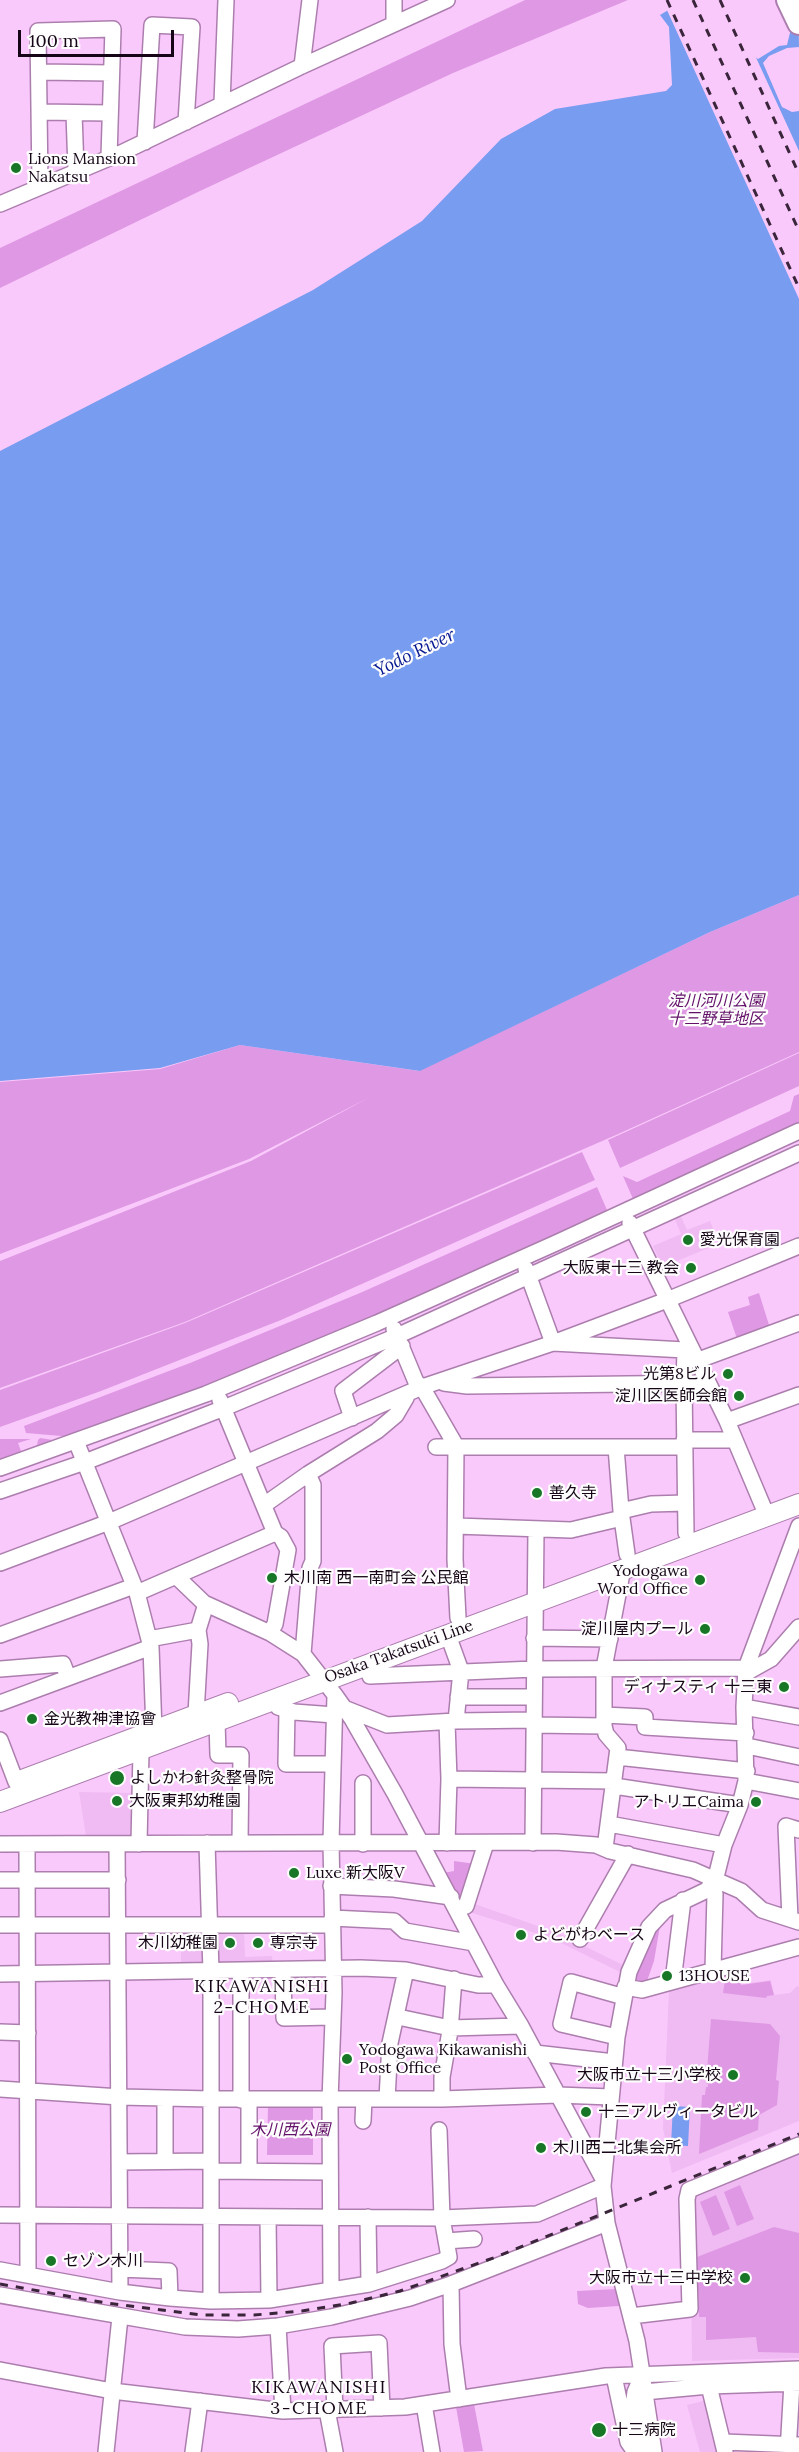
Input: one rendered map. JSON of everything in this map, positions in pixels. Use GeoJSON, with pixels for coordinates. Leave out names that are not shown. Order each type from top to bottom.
{"type":"FeatureCollection","features":[{"type":"Feature","properties":{"kind":"highway"},"geometry":{"type":"LineString","coordinates":[[788,0],[799,22]]}},
{"type":"Feature","properties":{"kind":"main road","name":"Osaka Takatsuki Line"},"geometry":{"type":"LineString","coordinates":[[0,1802],[141,1751],[264,1702],[331,1694],[366,1665],[453,1626],[765,1510],[799,1491]]}},
{"type":"Feature","properties":{"kind":"main road","name":"Osaka Takatsuki Line"},"geometry":{"type":"LineString","coordinates":[[626,1561],[686,1533],[765,1510],[799,1504]]}},
{"type":"Feature","properties":{"kind":"main road","name":"Osaka Takatsuki Line"},"geometry":{"type":"LineString","coordinates":[[8,1785],[196,1714],[331,1694],[453,1626]]}},
{"type":"Feature","properties":{"kind":"street"},"geometry":{"type":"LineString","coordinates":[[222,103],[226,0]]}},
{"type":"Feature","properties":{"kind":"street"},"geometry":{"type":"LineString","coordinates":[[302,66],[310,0]]}},
{"type":"Feature","properties":{"kind":"street"},"geometry":{"type":"LineString","coordinates":[[394,0],[394,24]]}},
{"type":"Feature","properties":{"kind":"street"},"geometry":{"type":"LineString","coordinates":[[0,204],[145,142],[222,103],[447,0]]}},
{"type":"Feature","properties":{"kind":"street"},"geometry":{"type":"LineString","coordinates":[[145,142],[152,25],[192,27],[186,122]]}},
{"type":"Feature","properties":{"kind":"street"},"geometry":{"type":"LineString","coordinates":[[40,186],[38,31],[113,29],[108,157]]}},
{"type":"Feature","properties":{"kind":"street"},"geometry":{"type":"LineString","coordinates":[[40,72],[111,73]]}},
{"type":"Feature","properties":{"kind":"street"},"geometry":{"type":"LineString","coordinates":[[40,112],[109,113]]}},
{"type":"Feature","properties":{"kind":"street"},"geometry":{"type":"LineString","coordinates":[[74,113],[76,170]]}},
{"type":"Feature","properties":{"kind":"street"},"geometry":{"type":"LineString","coordinates":[[0,1468],[216,1390],[390,1317],[799,1131]]}},
{"type":"Feature","properties":{"kind":"street"},"geometry":{"type":"LineString","coordinates":[[0,1491],[85,1462],[400,1341],[529,1276],[799,1153]]}},
{"type":"Feature","properties":{"kind":"street"},"geometry":{"type":"LineString","coordinates":[[624,1211],[667,1300],[687,1348],[727,1421],[765,1510]]}},
{"type":"Feature","properties":{"kind":"street"},"geometry":{"type":"LineString","coordinates":[[0,1563],[109,1522],[422,1387],[553,1343],[667,1300],[799,1246]]}},
{"type":"Feature","properties":{"kind":"street"},"geometry":{"type":"LineString","coordinates":[[521,1259],[553,1343]]}},
{"type":"Feature","properties":{"kind":"street"},"geometry":{"type":"LineString","coordinates":[[390,1317],[416,1382],[422,1387],[456,1446],[453,1626],[461,1671],[452,1721],[447,1843]]}},
{"type":"Feature","properties":{"kind":"street"},"geometry":{"type":"LineString","coordinates":[[696,1361],[799,1323]]}},
{"type":"Feature","properties":{"kind":"street"},"geometry":{"type":"LineString","coordinates":[[352,1418],[343,1391],[400,1341]]}},
{"type":"Feature","properties":{"kind":"street"},"geometry":{"type":"LineString","coordinates":[[553,1343],[687,1348]]}},
{"type":"Feature","properties":{"kind":"street"},"geometry":{"type":"LineString","coordinates":[[686,1533],[684,1384],[687,1348]]}},
{"type":"Feature","properties":{"kind":"street"},"geometry":{"type":"LineString","coordinates":[[440,1382],[467,1386],[708,1383]]}},
{"type":"Feature","properties":{"kind":"street"},"geometry":{"type":"LineString","coordinates":[[216,1390],[274,1533],[281,1537],[288,1550],[275,1624],[270,1634]]}},
{"type":"Feature","properties":{"kind":"street"},"geometry":{"type":"LineString","coordinates":[[264,1505],[308,1474],[377,1431],[396,1415],[406,1398],[404,1395]]}},
{"type":"Feature","properties":{"kind":"street"},"geometry":{"type":"LineString","coordinates":[[727,1421],[799,1395]]}},
{"type":"Feature","properties":{"kind":"street"},"geometry":{"type":"LineString","coordinates":[[436,1447],[616,1447],[735,1440]]}},
{"type":"Feature","properties":{"kind":"street"},"geometry":{"type":"LineString","coordinates":[[76,1441],[136,1590],[150,1643],[154,1731],[141,1751],[139,1844]]}},
{"type":"Feature","properties":{"kind":"street"},"geometry":{"type":"LineString","coordinates":[[605,1848],[618,1748],[606,1734],[604,1668],[626,1561],[616,1447]]}},
{"type":"Feature","properties":{"kind":"street"},"geometry":{"type":"LineString","coordinates":[[303,1654],[310,1568],[314,1561],[313,1485],[308,1474]]}},
{"type":"Feature","properties":{"kind":"street"},"geometry":{"type":"LineString","coordinates":[[456,1526],[571,1530],[651,1504],[684,1503]]}},
{"type":"Feature","properties":{"kind":"street"},"geometry":{"type":"LineString","coordinates":[[713,1971],[714,1881],[724,1845],[740,1806],[747,1776],[744,1707],[746,1670],[793,1560],[799,1526]]}},
{"type":"Feature","properties":{"kind":"street"},"geometry":{"type":"LineString","coordinates":[[533,1843],[536,1529]]}},
{"type":"Feature","properties":{"kind":"street"},"geometry":{"type":"LineString","coordinates":[[0,1635],[177,1577],[274,1533]]}},
{"type":"Feature","properties":{"kind":"street"},"geometry":{"type":"LineString","coordinates":[[177,1577],[206,1604],[270,1634],[303,1654],[395,1794],[603,2182]]}},
{"type":"Feature","properties":{"kind":"street"},"geometry":{"type":"LineString","coordinates":[[196,1714],[200,1644],[198,1629],[206,1604]]}},
{"type":"Feature","properties":{"kind":"street"},"geometry":{"type":"LineString","coordinates":[[0,1703],[150,1643],[198,1629]]}},
{"type":"Feature","properties":{"kind":"street"},"geometry":{"type":"LineString","coordinates":[[366,1665],[370,1676],[534,1669],[746,1670],[771,1659],[798,1629]]}},
{"type":"Feature","properties":{"kind":"street"},"geometry":{"type":"LineString","coordinates":[[534,1638],[610,1639]]}},
{"type":"Feature","properties":{"kind":"street"},"geometry":{"type":"LineString","coordinates":[[0,1669],[63,1664],[68,1677]]}},
{"type":"Feature","properties":{"kind":"street"},"geometry":{"type":"LineString","coordinates":[[331,1694],[330,1842],[333,2017],[330,2100],[331,2290]]}},
{"type":"Feature","properties":{"kind":"street"},"geometry":{"type":"LineString","coordinates":[[264,1702],[287,1710],[331,1694],[387,1725],[452,1721],[534,1723],[604,1721],[645,1717],[645,1727],[746,1740],[799,1757]]}},
{"type":"Feature","properties":{"kind":"street"},"geometry":{"type":"LineString","coordinates":[[458,1697],[534,1696]]}},
{"type":"Feature","properties":{"kind":"street"},"geometry":{"type":"LineString","coordinates":[[744,1707],[799,1717]]}},
{"type":"Feature","properties":{"kind":"street"},"geometry":{"type":"LineString","coordinates":[[287,1710],[286,1764],[332,1764]]}},
{"type":"Feature","properties":{"kind":"street"},"geometry":{"type":"LineString","coordinates":[[217,1721],[218,1755],[241,1755],[240,1843]]}},
{"type":"Feature","properties":{"kind":"street"},"geometry":{"type":"LineString","coordinates":[[0,1740],[8,1785]]}},
{"type":"Feature","properties":{"kind":"street"},"geometry":{"type":"LineString","coordinates":[[617,1756],[747,1776],[799,1791]]}},
{"type":"Feature","properties":{"kind":"street"},"geometry":{"type":"LineString","coordinates":[[449,1779],[614,1783],[740,1806]]}},
{"type":"Feature","properties":{"kind":"street"},"geometry":{"type":"LineString","coordinates":[[363,1783],[363,1844]]}},
{"type":"Feature","properties":{"kind":"street"},"geometry":{"type":"LineString","coordinates":[[609,1824],[724,1845]]}},
{"type":"Feature","properties":{"kind":"street"},"geometry":{"type":"LineString","coordinates":[[0,1844],[556,1842],[596,1845],[610,1851],[693,1870],[741,1891],[762,1910],[795,1921],[786,1826],[799,1830]]}},
{"type":"Feature","properties":{"kind":"street"},"geometry":{"type":"LineString","coordinates":[[207,1843],[211,1972],[211,2301]]}},
{"type":"Feature","properties":{"kind":"street"},"geometry":{"type":"LineString","coordinates":[[466,1906],[486,1843]]}},
{"type":"Feature","properties":{"kind":"street"},"geometry":{"type":"LineString","coordinates":[[27,1844],[28,2275]]}},
{"type":"Feature","properties":{"kind":"street"},"geometry":{"type":"LineString","coordinates":[[117,1844],[120,2292]]}},
{"type":"Feature","properties":{"kind":"street"},"geometry":{"type":"LineString","coordinates":[[580,1939],[628,1854]]}},
{"type":"Feature","properties":{"kind":"street"},"geometry":{"type":"LineString","coordinates":[[0,1880],[118,1880]]}},
{"type":"Feature","properties":{"kind":"street"},"geometry":{"type":"LineString","coordinates":[[654,2452],[632,2316],[606,2223],[603,2182],[614,2062],[625,1992],[632,1966],[652,1922],[665,1910],[707,1890],[714,1881]]}},
{"type":"Feature","properties":{"kind":"street"},"geometry":{"type":"LineString","coordinates":[[331,1886],[394,1889],[451,1897]]}},
{"type":"Feature","properties":{"kind":"street"},"geometry":{"type":"LineString","coordinates":[[673,1981],[683,1900]]}},
{"type":"Feature","properties":{"kind":"street"},"geometry":{"type":"LineString","coordinates":[[0,1925],[208,1926],[394,1921],[405,1931],[474,1943]]}},
{"type":"Feature","properties":{"kind":"street"},"geometry":{"type":"LineString","coordinates":[[617,2037],[561,2024],[572,1982],[625,1992],[642,1990],[799,1947]]}},
{"type":"Feature","properties":{"kind":"street"},"geometry":{"type":"LineString","coordinates":[[0,1974],[361,1968],[406,1970],[478,1985],[496,1985]]}},
{"type":"Feature","properties":{"kind":"street"},"geometry":{"type":"LineString","coordinates":[[283,1970],[284,2018],[333,2017]]}},
{"type":"Feature","properties":{"kind":"street"},"geometry":{"type":"LineString","coordinates":[[387,2099],[390,2043],[398,2017],[406,1970]]}},
{"type":"Feature","properties":{"kind":"street"},"geometry":{"type":"LineString","coordinates":[[241,1971],[249,2171]]}},
{"type":"Feature","properties":{"kind":"street"},"geometry":{"type":"LineString","coordinates":[[442,2099],[442,2077],[450,2028],[454,1979]]}},
{"type":"Feature","properties":{"kind":"street"},"geometry":{"type":"LineString","coordinates":[[398,2017],[450,2028],[521,2026]]}},
{"type":"Feature","properties":{"kind":"street"},"geometry":{"type":"LineString","coordinates":[[0,2032],[28,2032]]}},
{"type":"Feature","properties":{"kind":"street"},"geometry":{"type":"LineString","coordinates":[[535,2053],[614,2062]]}},
{"type":"Feature","properties":{"kind":"street"},"geometry":{"type":"LineString","coordinates":[[0,2089],[120,2097],[245,2100],[442,2099],[558,2095],[611,2097]]}},
{"type":"Feature","properties":{"kind":"street"},"geometry":{"type":"LineString","coordinates":[[165,2098],[165,2161]]}},
{"type":"Feature","properties":{"kind":"street"},"geometry":{"type":"LineString","coordinates":[[363,2121],[364,2100]]}},
{"type":"Feature","properties":{"kind":"street"},"geometry":{"type":"LineString","coordinates":[[0,2270],[120,2292],[211,2301],[269,2300],[369,2284],[449,2257],[442,2218],[439,2130]]}},
{"type":"Feature","properties":{"kind":"street"},"geometry":{"type":"LineString","coordinates":[[632,2316],[690,2309],[687,2199],[689,2190],[799,2145]]}},
{"type":"Feature","properties":{"kind":"street"},"geometry":{"type":"LineString","coordinates":[[119,2162],[165,2161],[249,2171],[330,2172]]}},
{"type":"Feature","properties":{"kind":"street"},"geometry":{"type":"LineString","coordinates":[[0,2215],[442,2218],[537,2214],[603,2182]]}},
{"type":"Feature","properties":{"kind":"street"},"geometry":{"type":"LineString","coordinates":[[268,2217],[269,2300]]}},
{"type":"Feature","properties":{"kind":"street"},"geometry":{"type":"LineString","coordinates":[[368,2217],[369,2284]]}},
{"type":"Feature","properties":{"kind":"street"},"geometry":{"type":"LineString","coordinates":[[0,2295],[185,2327],[238,2329],[278,2326],[331,2317],[410,2298],[452,2284],[606,2223]]}},
{"type":"Feature","properties":{"kind":"street"},"geometry":{"type":"LineString","coordinates":[[446,2241],[474,2239]]}},
{"type":"Feature","properties":{"kind":"street"},"geometry":{"type":"LineString","coordinates":[[120,2270],[169,2271],[170,2298]]}},
{"type":"Feature","properties":{"kind":"street"},"geometry":{"type":"LineString","coordinates":[[452,2284],[452,2344],[459,2399]]}},
{"type":"Feature","properties":{"kind":"street"},"geometry":{"type":"LineString","coordinates":[[106,2452],[120,2317]]}},
{"type":"Feature","properties":{"kind":"street"},"geometry":{"type":"LineString","coordinates":[[278,2326],[283,2411]]}},
{"type":"Feature","properties":{"kind":"street"},"geometry":{"type":"LineString","coordinates":[[335,2452],[331,2410],[332,2346],[379,2343],[382,2408]]}},
{"type":"Feature","properties":{"kind":"street"},"geometry":{"type":"LineString","coordinates":[[634,2449],[633,2406],[635,2392],[643,2384],[690,2372],[799,2369]]}},
{"type":"Feature","properties":{"kind":"street"},"geometry":{"type":"LineString","coordinates":[[0,2370],[112,2391],[283,2411],[382,2408],[424,2404],[614,2376],[643,2384],[709,2386],[795,2383],[792,2447],[725,2447],[709,2386]]}},
{"type":"Feature","properties":{"kind":"street"},"geometry":{"type":"LineString","coordinates":[[614,2376],[634,2449]]}},
{"type":"Feature","properties":{"kind":"street"},"geometry":{"type":"LineString","coordinates":[[193,2452],[200,2402]]}},
{"type":"Feature","properties":{"kind":"street"},"geometry":{"type":"LineString","coordinates":[[424,2404],[432,2452]]}},
{"type":"Feature","properties":{"kind":"shaded area","name":"愛光保育園"},"geometry":{"type":"Polygon","coordinates":[[[679,1212],[687,1230],[710,1221],[714,1231],[707,1235],[711,1247],[662,1267],[653,1246],[681,1234],[673,1215],[679,1212]]]}},
{"type":"Feature","properties":{"kind":"shaded area"},"geometry":{"type":"Polygon","coordinates":[[[79,1792],[135,1793],[134,1836],[86,1836],[79,1792]]]}},
{"type":"Feature","properties":{"kind":"shaded area"},"geometry":{"type":"Polygon","coordinates":[[[469,1902],[558,1933],[625,1966],[622,1973],[551,1938],[463,1910],[469,1902]]]}},
{"type":"Feature","properties":{"kind":"shaded area"},"geometry":{"type":"Polygon","coordinates":[[[204,1929],[205,1964],[181,1965],[181,1930],[204,1929]]]}},
{"type":"Feature","properties":{"kind":"shaded area","name":"木川幼稚園"},"geometry":{"type":"Polygon","coordinates":[[[244,1929],[245,1957],[272,1956],[273,1966],[216,1963],[215,1930],[244,1929]]]}},
{"type":"Feature","properties":{"kind":"shaded area","name":"大阪市立十三小学校"},"geometry":{"type":"Polygon","coordinates":[[[737,1969],[742,1984],[771,1980],[774,1995],[790,1993],[797,1986],[799,1987],[799,2121],[672,2173],[663,2128],[669,1990],[737,1969]]]}},
{"type":"Feature","properties":{"kind":"shaded area","name":"大阪市立十三中学校"},"geometry":{"type":"Polygon","coordinates":[[[799,2152],[799,2358],[692,2361],[690,2197],[799,2152]]]}},
{"type":"Feature","properties":{"kind":"shaded area"},"geometry":{"type":"Polygon","coordinates":[[[708,2400],[719,2452],[700,2452],[687,2405],[708,2400]]]}},
{"type":"Feature","properties":{"kind":"green space"},"geometry":{"type":"Polygon","coordinates":[[[525,0],[628,0],[453,73],[200,191],[0,288],[0,248],[525,0]]]}},
{"type":"Feature","properties":{"kind":"green space","name":"淀川河川公園 十三野草地区"},"geometry":{"type":"Polygon","coordinates":[[[799,895],[799,1052],[616,1135],[185,1322],[0,1388],[0,1261],[251,1161],[370,1097],[249,1159],[0,1254],[0,1082],[160,1069],[240,1045],[419,1071],[710,932],[799,895]]]}},
{"type":"Feature","properties":{"kind":"green space"},"geometry":{"type":"Polygon","coordinates":[[[799,1053],[799,1086],[620,1168],[608,1140],[799,1053]]]}},
{"type":"Feature","properties":{"kind":"green space"},"geometry":{"type":"Polygon","coordinates":[[[799,1094],[799,1123],[633,1199],[623,1176],[637,1182],[790,1111],[794,1096],[799,1094]]]}},
{"type":"Feature","properties":{"kind":"green space"},"geometry":{"type":"Polygon","coordinates":[[[582,1152],[595,1180],[281,1320],[101,1391],[0,1427],[0,1390],[185,1323],[582,1152]]]}},
{"type":"Feature","properties":{"kind":"green space"},"geometry":{"type":"Polygon","coordinates":[[[597,1187],[607,1210],[377,1317],[207,1387],[73,1437],[26,1433],[24,1426],[190,1363],[360,1293],[597,1187]]]}},
{"type":"Feature","properties":{"kind":"green space"},"geometry":{"type":"Polygon","coordinates":[[[759,1293],[770,1328],[737,1339],[728,1312],[750,1305],[748,1297],[759,1293]]]}},
{"type":"Feature","properties":{"kind":"green space"},"geometry":{"type":"Polygon","coordinates":[[[40,1438],[59,1441],[0,1461],[0,1439],[31,1439],[18,1443],[21,1451],[37,1445],[40,1438]]]}},
{"type":"Feature","properties":{"kind":"green space"},"geometry":{"type":"Polygon","coordinates":[[[454,1861],[476,1864],[465,1899],[455,1895],[443,1873],[454,1871],[454,1861]]]}},
{"type":"Feature","properties":{"kind":"green space"},"geometry":{"type":"Polygon","coordinates":[[[660,1926],[654,1961],[647,1981],[645,1985],[635,1983],[632,1980],[652,1934],[660,1926]]]}},
{"type":"Feature","properties":{"kind":"green space"},"geometry":{"type":"Polygon","coordinates":[[[737,1969],[741,1985],[770,1981],[774,1995],[766,1998],[723,1993],[725,1980],[733,1978],[731,1971],[737,1969]]]}},
{"type":"Feature","properties":{"kind":"green space"},"geometry":{"type":"Polygon","coordinates":[[[711,2019],[770,2024],[780,2036],[776,2080],[779,2081],[777,2105],[759,2115],[758,2130],[699,2154],[702,2095],[705,2095],[706,2087],[708,2087],[706,2083],[711,2019]]]}},
{"type":"Feature","properties":{"kind":"green space","name":"木川西公園"},"geometry":{"type":"Polygon","coordinates":[[[268,2105],[313,2105],[313,2155],[267,2155],[268,2105]]]}},
{"type":"Feature","properties":{"kind":"green space"},"geometry":{"type":"Polygon","coordinates":[[[740,2185],[754,2219],[737,2226],[724,2192],[740,2185]]]}},
{"type":"Feature","properties":{"kind":"green space"},"geometry":{"type":"Polygon","coordinates":[[[716,2195],[730,2229],[713,2236],[700,2202],[716,2195]]]}},
{"type":"Feature","properties":{"kind":"green space"},"geometry":{"type":"Polygon","coordinates":[[[774,2227],[799,2233],[799,2353],[758,2352],[756,2337],[706,2340],[706,2317],[699,2317],[697,2257],[774,2227]]]}},
{"type":"Feature","properties":{"kind":"green space"},"geometry":{"type":"Polygon","coordinates":[[[617,2289],[619,2306],[588,2308],[578,2304],[577,2291],[617,2289]]]}},
{"type":"Feature","properties":{"kind":"green space"},"geometry":{"type":"Polygon","coordinates":[[[474,2404],[483,2451],[464,2452],[456,2407],[474,2404]]]}},
{"type":"Feature","properties":{"kind":"water","name":"Yodo River"},"geometry":{"type":"Polygon","coordinates":[[[685,0],[720,31],[758,59],[779,46],[787,45],[798,0],[799,47],[787,48],[769,56],[763,63],[782,107],[792,112],[799,111],[799,895],[710,932],[420,1071],[240,1045],[160,1068],[0,1081],[0,451],[313,290],[422,221],[501,139],[555,109],[666,91],[672,85],[669,27],[660,15],[685,0]]]}},
{"type":"Feature","properties":{"kind":"water"},"geometry":{"type":"Polygon","coordinates":[[[673,2106],[690,2107],[688,2146],[671,2145],[673,2106]]]}},
{"type":"Feature","properties":{"kind":"pier"},"geometry":{"type":"Polygon","coordinates":[[[679,0],[691,0],[722,28],[753,51],[799,151],[799,299],[666,8],[679,0]]]}},
{"type":"Feature","properties":{"kind":"railway"},"geometry":{"type":"LineString","coordinates":[[667,0],[799,288]]}},
{"type":"Feature","properties":{"kind":"railway"},"geometry":{"type":"LineString","coordinates":[[693,0],[799,231]]}},
{"type":"Feature","properties":{"kind":"railway"},"geometry":{"type":"LineString","coordinates":[[720,0],[799,174]]}},
{"type":"Feature","properties":{"kind":"railway"},"geometry":{"type":"LineString","coordinates":[[0,2284],[106,2303],[202,2315],[254,2315],[302,2311],[351,2303],[400,2291],[496,2257],[799,2134]]}},
{"type":"Feature","properties":{"kind":"place","name":"Lions Mansion Nakatsu"},"geometry":{"type":"Point","coordinates":[16,168]}},
{"type":"Feature","properties":{"kind":"place","name":"愛光保育園"},"geometry":{"type":"Point","coordinates":[688,1240]}},
{"type":"Feature","properties":{"kind":"place","name":"大阪東十三 教会"},"geometry":{"type":"Point","coordinates":[691,1268]}},
{"type":"Feature","properties":{"kind":"place","name":"光第8ビル"},"geometry":{"type":"Point","coordinates":[728,1374]}},
{"type":"Feature","properties":{"kind":"place","name":"淀川区医師会館"},"geometry":{"type":"Point","coordinates":[739,1396]}},
{"type":"Feature","properties":{"kind":"place","name":"善久寺"},"geometry":{"type":"Point","coordinates":[537,1493]}},
{"type":"Feature","properties":{"kind":"place","name":"木川南 西一南町会 公民館"},"geometry":{"type":"Point","coordinates":[272,1578]}},
{"type":"Feature","properties":{"kind":"place","name":"Yodogawa Word Office"},"geometry":{"type":"Point","coordinates":[700,1580]}},
{"type":"Feature","properties":{"kind":"place","name":"淀川屋内プール"},"geometry":{"type":"Point","coordinates":[705,1629]}},
{"type":"Feature","properties":{"kind":"place","name":"ディナスティ 十三東"},"geometry":{"type":"Point","coordinates":[784,1687]}},
{"type":"Feature","properties":{"kind":"place","name":"金光教神津協會"},"geometry":{"type":"Point","coordinates":[32,1719]}},
{"type":"Feature","properties":{"kind":"place","name":"よしかわ針灸整骨院"},"geometry":{"type":"Point","coordinates":[117,1778]}},
{"type":"Feature","properties":{"kind":"place","name":"大阪東邦幼稚園"},"geometry":{"type":"Point","coordinates":[117,1801]}},
{"type":"Feature","properties":{"kind":"place","name":"アトリエCaima"},"geometry":{"type":"Point","coordinates":[756,1802]}},
{"type":"Feature","properties":{"kind":"place","name":"Luxe 新大阪V"},"geometry":{"type":"Point","coordinates":[294,1873]}},
{"type":"Feature","properties":{"kind":"place","name":"よどがわベース"},"geometry":{"type":"Point","coordinates":[521,1935]}},
{"type":"Feature","properties":{"kind":"place","name":"木川幼稚園"},"geometry":{"type":"Point","coordinates":[230,1943]}},
{"type":"Feature","properties":{"kind":"place","name":"専宗寺"},"geometry":{"type":"Point","coordinates":[258,1943]}},
{"type":"Feature","properties":{"kind":"place","name":"13HOUSE"},"geometry":{"type":"Point","coordinates":[667,1976]}},
{"type":"Feature","properties":{"kind":"place","name":"Yodogawa Kikawanishi Post Office"},"geometry":{"type":"Point","coordinates":[347,2059]}},
{"type":"Feature","properties":{"kind":"place","name":"大阪市立十三小学校"},"geometry":{"type":"Point","coordinates":[733,2075]}},
{"type":"Feature","properties":{"kind":"place","name":"十三アルヴィータビル"},"geometry":{"type":"Point","coordinates":[586,2112]}},
{"type":"Feature","properties":{"kind":"place","name":"木川西二北集会所"},"geometry":{"type":"Point","coordinates":[541,2148]}},
{"type":"Feature","properties":{"kind":"place","name":"セゾン木川"},"geometry":{"type":"Point","coordinates":[51,2261]}},
{"type":"Feature","properties":{"kind":"place","name":"大阪市立十三中学校"},"geometry":{"type":"Point","coordinates":[745,2278]}},
{"type":"Feature","properties":{"kind":"place","name":"十三病院"},"geometry":{"type":"Point","coordinates":[599,2430]}},
{"type":"Feature","properties":{"kind":"district","name":"KIKAWANISHI 2-CHOME"},"geometry":{"type":"Point","coordinates":[262,1997]}},
{"type":"Feature","properties":{"kind":"district","name":"KIKAWANISHI 3-CHOME"},"geometry":{"type":"Point","coordinates":[319,2398]}}]}
